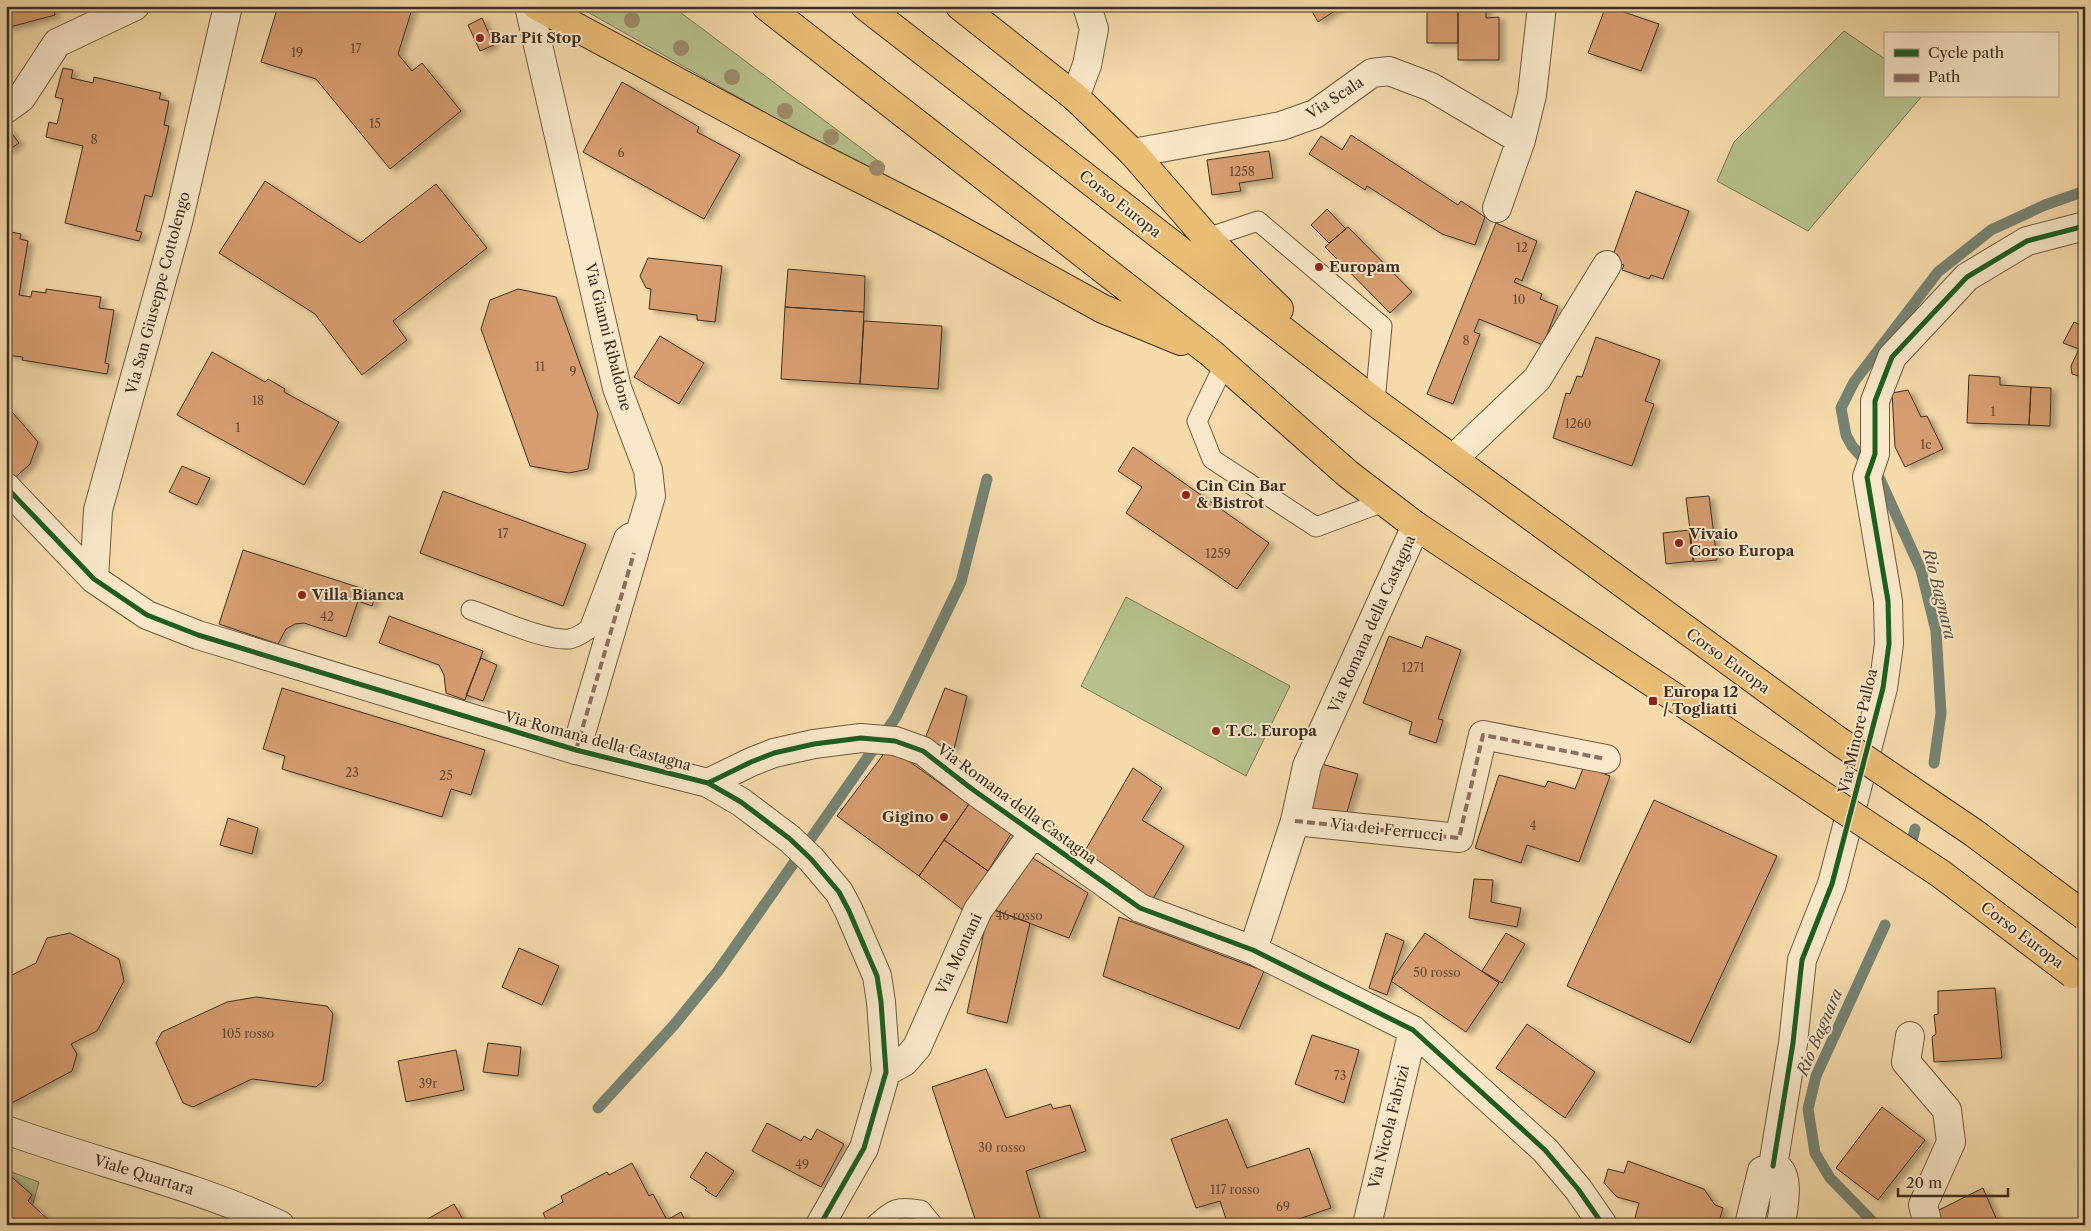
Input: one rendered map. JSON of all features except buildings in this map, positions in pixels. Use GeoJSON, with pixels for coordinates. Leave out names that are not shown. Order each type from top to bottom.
{"type":"FeatureCollection","features":[{"type":"Feature","properties":{"kind":"main road"},"geometry":{"type":"LineString","coordinates":[[536,6],[808,152],[942,220],[1103,309],[1218,360]]}},
{"type":"Feature","properties":{"kind":"main road","name":"Corso Europa"},"geometry":{"type":"LineString","coordinates":[[766,6],[1218,360],[1348,474],[1416,526],[1941,874],[2079,979]]}},
{"type":"Feature","properties":{"kind":"main road","name":"Corso Europa"},"geometry":{"type":"LineString","coordinates":[[865,6],[1375,402],[1837,740],[1974,833],[2085,916]]}},
{"type":"Feature","properties":{"kind":"main road"},"geometry":{"type":"LineString","coordinates":[[960,6],[1075,97],[1133,153],[1207,238],[1375,402]]}},
{"type":"Feature","properties":{"kind":"street"},"geometry":{"type":"LineString","coordinates":[[6,109],[21,98],[57,43],[135,6]]}},
{"type":"Feature","properties":{"kind":"street","name":"Via San Giuseppe Cottolengo"},"geometry":{"type":"LineString","coordinates":[[94,579],[98,510],[178,222],[228,6]]}},
{"type":"Feature","properties":{"kind":"street","name":"Via Gianni Ribaldone"},"geometry":{"type":"LineString","coordinates":[[529,6],[617,388],[648,470],[651,496],[576,750]]}},
{"type":"Feature","properties":{"kind":"street"},"geometry":{"type":"LineString","coordinates":[[1075,97],[1087,65],[1094,29],[1087,6]]}},
{"type":"Feature","properties":{"kind":"street"},"geometry":{"type":"LineString","coordinates":[[1497,208],[1521,140],[1532,95],[1542,6]]}},
{"type":"Feature","properties":{"kind":"street","name":"Via Scala"},"geometry":{"type":"LineString","coordinates":[[1133,153],[1281,126],[1315,114],[1372,73],[1389,71],[1431,87],[1521,140]]}},
{"type":"Feature","properties":{"kind":"street","name":"Via Minore Palloa"},"geometry":{"type":"LineString","coordinates":[[1773,1166],[1793,1043],[1802,960],[1832,884],[1883,688],[1889,644],[1888,601],[1871,466],[1876,401],[1892,357],[1967,277],[2027,240],[2085,226]]}},
{"type":"Feature","properties":{"kind":"street"},"geometry":{"type":"LineString","coordinates":[[1453,459],[1537,379],[1607,266]]}},
{"type":"Feature","properties":{"kind":"street","name":"Via Romana della Castagna"},"geometry":{"type":"LineString","coordinates":[[6,487],[94,579],[147,615],[198,635],[576,750],[708,783],[774,753],[814,744],[861,738],[895,741],[923,751],[1140,908],[1252,950],[1413,1030],[1545,1150],[1578,1189],[1603,1225]]}},
{"type":"Feature","properties":{"kind":"street","name":"Via Romana della Castagna"},"geometry":{"type":"LineString","coordinates":[[1252,950],[1295,821],[1307,766],[1416,526]]}},
{"type":"Feature","properties":{"kind":"street","name":"Via dei Ferrucci"},"geometry":{"type":"LineString","coordinates":[[1295,821],[1459,838],[1483,735],[1606,759]]}},
{"type":"Feature","properties":{"kind":"street"},"geometry":{"type":"LineString","coordinates":[[708,783],[741,802],[790,839],[811,859],[839,892],[876,976],[881,1002],[886,1072],[864,1148],[820,1225]]}},
{"type":"Feature","properties":{"kind":"street","name":"Via Montani"},"geometry":{"type":"LineString","coordinates":[[886,1072],[904,1062],[917,1047],[978,910],[1034,832]]}},
{"type":"Feature","properties":{"kind":"street","name":"Via Nicola Fabrizi"},"geometry":{"type":"LineString","coordinates":[[1367,1225],[1413,1030]]}},
{"type":"Feature","properties":{"kind":"street"},"geometry":{"type":"LineString","coordinates":[[1910,1036],[1906,1062],[1947,1110],[1951,1142],[1923,1205],[1928,1225]]}},
{"type":"Feature","properties":{"kind":"street","name":"Viale Quartara"},"geometry":{"type":"LineString","coordinates":[[6,1130],[60,1149],[194,1190],[280,1225]]}},
{"type":"Feature","properties":{"kind":"street"},"geometry":{"type":"LineString","coordinates":[[1749,1225],[1762,1171],[1773,1166],[1781,1170],[1785,1177],[1781,1225]]}},
{"type":"Feature","properties":{"kind":"lane"},"geometry":{"type":"LineString","coordinates":[[1207,238],[1258,221],[1382,326],[1375,402]]}},
{"type":"Feature","properties":{"kind":"lane"},"geometry":{"type":"LineString","coordinates":[[1218,360],[1197,421],[1212,459],[1316,527],[1386,502]]}},
{"type":"Feature","properties":{"kind":"lane"},"geometry":{"type":"LineString","coordinates":[[471,610],[552,638],[570,639],[582,635],[590,629],[624,537],[629,532],[637,542]]}},
{"type":"Feature","properties":{"kind":"lane"},"geometry":{"type":"LineString","coordinates":[[875,1225],[890,1211],[903,1207],[921,1210],[933,1225]]}},
{"type":"Feature","properties":{"kind":"green space"},"geometry":{"type":"Polygon","coordinates":[[[577,6],[672,6],[885,166],[881,178],[577,6]]]}},
{"type":"Feature","properties":{"kind":"green space"},"geometry":{"type":"Polygon","coordinates":[[[1844,31],[1884,58],[1884,98],[1920,98],[1808,231],[1717,181],[1734,142],[1844,31]]]}},
{"type":"Feature","properties":{"kind":"green space","name":"T.C. Europa"},"geometry":{"type":"Polygon","coordinates":[[[1126,597],[1290,686],[1246,776],[1081,686],[1126,597]]]}},
{"type":"Feature","properties":{"kind":"green space"},"geometry":{"type":"Polygon","coordinates":[[[6,1170],[39,1182],[27,1225],[6,1225],[6,1170]]]}},
{"type":"Feature","properties":{"kind":"waterway","name":"Rio Bagnara"},"geometry":{"type":"LineString","coordinates":[[1934,763],[1941,713],[1936,631],[1921,570],[1878,475],[1852,446],[1846,435],[1841,408],[1854,382],[1938,272],[1991,230],[2045,205],[2085,191]]}},
{"type":"Feature","properties":{"kind":"waterway"},"geometry":{"type":"LineString","coordinates":[[598,1108],[674,1025],[718,971],[896,717],[961,582],[987,479]]}},
{"type":"Feature","properties":{"kind":"waterway"},"geometry":{"type":"LineString","coordinates":[[1913,837],[1915,829]]}},
{"type":"Feature","properties":{"kind":"waterway","name":"Rio Bagnara"},"geometry":{"type":"LineString","coordinates":[[1876,1225],[1830,1178],[1815,1153],[1808,1109],[1816,1076],[1885,925]]}},
{"type":"Feature","properties":{"kind":"marked path"},"geometry":{"type":"LineString","coordinates":[[576,750],[634,553]]}},
{"type":"Feature","properties":{"kind":"marked path"},"geometry":{"type":"LineString","coordinates":[[1295,821],[1459,838],[1483,735],[1606,759]]}},
{"type":"Feature","properties":{"kind":"cycle path"},"geometry":{"type":"LineString","coordinates":[[1773,1166],[1793,1043],[1802,960],[1832,884],[1883,688],[1889,644],[1888,601],[1867,477],[1875,454],[1875,401],[1892,357],[1967,277],[2027,241],[2085,226]]}},
{"type":"Feature","properties":{"kind":"cycle path"},"geometry":{"type":"LineString","coordinates":[[6,487],[94,579],[147,615],[198,635],[576,750],[708,783],[741,802],[790,839],[811,859],[839,892],[877,976],[881,1002],[886,1072],[864,1148],[820,1225]]}},
{"type":"Feature","properties":{"kind":"cycle path"},"geometry":{"type":"LineString","coordinates":[[708,783],[774,753],[814,744],[861,738],[895,741],[923,751],[972,789],[1140,908],[1253,950],[1413,1030],[1545,1150],[1578,1189],[1603,1225]]}},
{"type":"Feature","properties":{"kind":"place","name":"Bar Pit Stop"},"geometry":{"type":"Point","coordinates":[480,38]}},
{"type":"Feature","properties":{"kind":"place","name":"Europam"},"geometry":{"type":"Point","coordinates":[1319,267]}},
{"type":"Feature","properties":{"kind":"place","name":"Cin Cin Bar & Bistrot"},"geometry":{"type":"Point","coordinates":[1186,495]}},
{"type":"Feature","properties":{"kind":"place","name":"Vivaio Corso Europa"},"geometry":{"type":"Point","coordinates":[1679,543]}},
{"type":"Feature","properties":{"kind":"place","name":"Villa Bianca"},"geometry":{"type":"Point","coordinates":[302,595]}},
{"type":"Feature","properties":{"kind":"place","name":"Europa 12 / Togliatti"},"geometry":{"type":"Point","coordinates":[1653,701]}},
{"type":"Feature","properties":{"kind":"place","name":"T.C. Europa"},"geometry":{"type":"Point","coordinates":[1216,731]}},
{"type":"Feature","properties":{"kind":"place","name":"Gigino"},"geometry":{"type":"Point","coordinates":[944,817]}}]}
